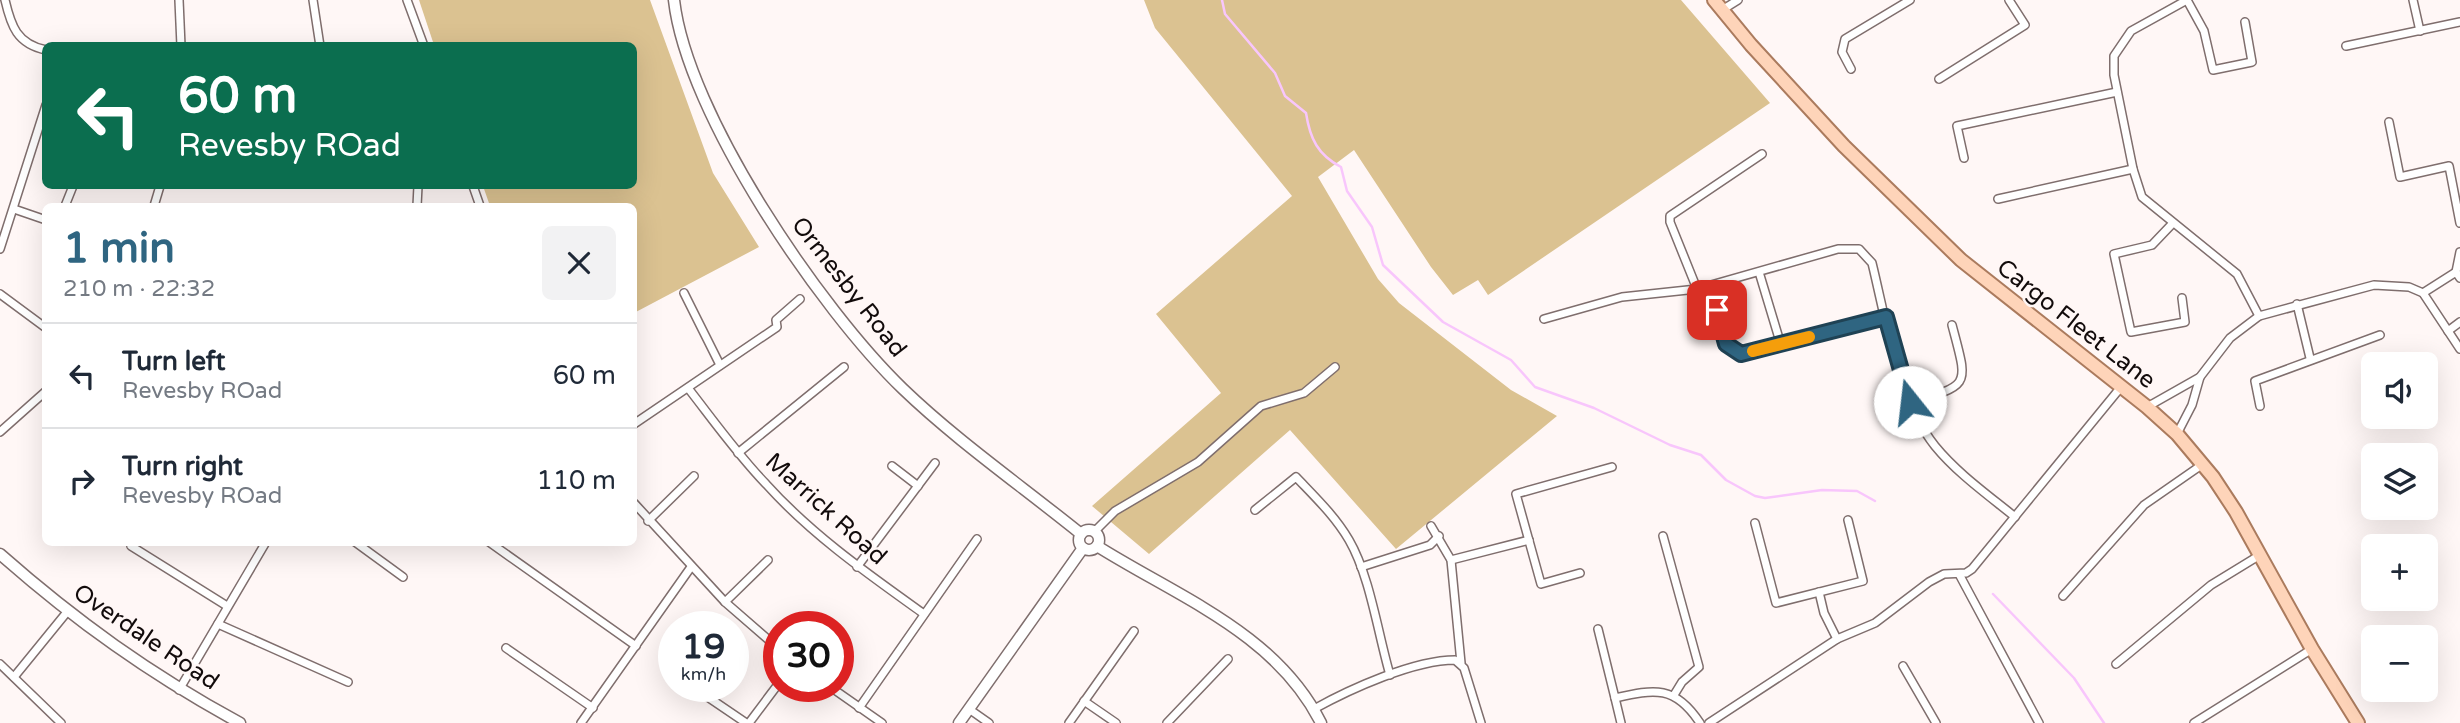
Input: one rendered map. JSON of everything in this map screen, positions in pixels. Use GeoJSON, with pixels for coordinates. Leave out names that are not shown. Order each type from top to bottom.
{"type":"FeatureCollection","features":[{"type":"Feature","properties":{"kind":"main road","name":"Cargo Fleet Lane"},"geometry":{"type":"LineString","coordinates":[[1718,5],[1844,146],[1961,260],[2147,407],[2177,434],[2203,464],[2260,555],[2312,649],[2358,723]]}},
{"type":"Feature","properties":{"kind":"street"},"geometry":{"type":"LineString","coordinates":[[5,0],[15,33],[28,44],[42,49]]}},
{"type":"Feature","properties":{"kind":"street"},"geometry":{"type":"LineString","coordinates":[[179,0],[181,42]]}},
{"type":"Feature","properties":{"kind":"street"},"geometry":{"type":"LineString","coordinates":[[313,0],[319,42]]}},
{"type":"Feature","properties":{"kind":"street"},"geometry":{"type":"LineString","coordinates":[[407,0],[423,42]]}},
{"type":"Feature","properties":{"kind":"street","name":"Ormesby Road"},"geometry":{"type":"LineString","coordinates":[[674,0],[678,26],[690,62],[729,146],[783,238],[822,294],[872,356],[905,391],[1081,534]]}},
{"type":"Feature","properties":{"kind":"street"},"geometry":{"type":"LineString","coordinates":[[1718,5],[1738,0]]}},
{"type":"Feature","properties":{"kind":"street"},"geometry":{"type":"LineString","coordinates":[[1851,69],[1842,52],[1845,39],[1910,0]]}},
{"type":"Feature","properties":{"kind":"street"},"geometry":{"type":"LineString","coordinates":[[1939,79],[2025,25],[2008,0]]}},
{"type":"Feature","properties":{"kind":"street"},"geometry":{"type":"LineString","coordinates":[[2245,22],[2252,62],[2213,69],[2204,31],[2187,0],[2138,26],[2123,39],[2114,56],[2117,92],[2133,169],[2142,197],[2237,274],[2259,316]]}},
{"type":"Feature","properties":{"kind":"street"},"geometry":{"type":"LineString","coordinates":[[2413,0],[2420,31]]}},
{"type":"Feature","properties":{"kind":"street"},"geometry":{"type":"LineString","coordinates":[[2346,46],[2460,22]]}},
{"type":"Feature","properties":{"kind":"street"},"geometry":{"type":"LineString","coordinates":[[1964,158],[1957,126],[2117,92]]}},
{"type":"Feature","properties":{"kind":"street"},"geometry":{"type":"LineString","coordinates":[[0,249],[42,118]]}},
{"type":"Feature","properties":{"kind":"street"},"geometry":{"type":"LineString","coordinates":[[2389,122],[2400,177],[2449,166],[2460,223]]}},
{"type":"Feature","properties":{"kind":"street"},"geometry":{"type":"LineString","coordinates":[[1697,289],[1670,216],[1762,154]]}},
{"type":"Feature","properties":{"kind":"street"},"geometry":{"type":"LineString","coordinates":[[1998,199],[2133,169]]}},
{"type":"Feature","properties":{"kind":"street"},"geometry":{"type":"LineString","coordinates":[[14,209],[42,219]]}},
{"type":"Feature","properties":{"kind":"street"},"geometry":{"type":"LineString","coordinates":[[2173,223],[2152,245],[2114,254],[2131,332],[2185,322],[2182,298]]}},
{"type":"Feature","properties":{"kind":"street"},"geometry":{"type":"LineString","coordinates":[[1544,318],[1622,297],[1697,289],[1838,249],[1859,250],[1872,263],[1910,402],[1936,447],[2015,517]]}},
{"type":"Feature","properties":{"kind":"street"},"geometry":{"type":"LineString","coordinates":[[2423,293],[2458,275],[2460,252]]}},
{"type":"Feature","properties":{"kind":"street"},"geometry":{"type":"LineString","coordinates":[[1759,272],[1781,345]]}},
{"type":"Feature","properties":{"kind":"street"},"geometry":{"type":"LineString","coordinates":[[2177,434],[2192,405],[2200,377],[2230,338],[2259,316],[2297,304],[2374,285],[2409,287],[2423,293],[2460,349]]}},
{"type":"Feature","properties":{"kind":"street"},"geometry":{"type":"LineString","coordinates":[[684,293],[720,365]]}},
{"type":"Feature","properties":{"kind":"street"},"geometry":{"type":"LineString","coordinates":[[0,294],[42,325]]}},
{"type":"Feature","properties":{"kind":"street"},"geometry":{"type":"LineString","coordinates":[[637,422],[777,327],[776,320],[800,299]]}},
{"type":"Feature","properties":{"kind":"street"},"geometry":{"type":"LineString","coordinates":[[2297,304],[2310,358]]}},
{"type":"Feature","properties":{"kind":"street"},"geometry":{"type":"LineString","coordinates":[[1717,310],[1726,344],[1741,354],[1886,317]]}},
{"type":"Feature","properties":{"kind":"street"},"geometry":{"type":"LineString","coordinates":[[2448,331],[2460,322]]}},
{"type":"Feature","properties":{"kind":"street"},"geometry":{"type":"LineString","coordinates":[[1910,402],[1951,390],[1963,379],[1964,370],[1952,325]]}},
{"type":"Feature","properties":{"kind":"street"},"geometry":{"type":"LineString","coordinates":[[2260,406],[2255,380],[2380,335]]}},
{"type":"Feature","properties":{"kind":"street"},"geometry":{"type":"LineString","coordinates":[[738,453],[844,367]]}},
{"type":"Feature","properties":{"kind":"street"},"geometry":{"type":"LineString","coordinates":[[1095,531],[1115,511],[1198,462],[1261,407],[1299,396],[1335,367]]}},
{"type":"Feature","properties":{"kind":"street"},"geometry":{"type":"LineString","coordinates":[[2147,407],[2200,377]]}},
{"type":"Feature","properties":{"kind":"street","name":"Marrick Road"},"geometry":{"type":"LineString","coordinates":[[688,387],[738,453],[794,512],[857,567],[924,614]]}},
{"type":"Feature","properties":{"kind":"street"},"geometry":{"type":"LineString","coordinates":[[1709,723],[1837,639],[1875,623],[1929,582],[1944,574],[1959,574],[1972,569],[2121,387]]}},
{"type":"Feature","properties":{"kind":"street"},"geometry":{"type":"LineString","coordinates":[[0,432],[42,395]]}},
{"type":"Feature","properties":{"kind":"street"},"geometry":{"type":"LineString","coordinates":[[857,567],[935,463]]}},
{"type":"Feature","properties":{"kind":"street"},"geometry":{"type":"LineString","coordinates":[[2063,596],[2151,499],[2203,464]]}},
{"type":"Feature","properties":{"kind":"street"},"geometry":{"type":"LineString","coordinates":[[892,466],[918,486]]}},
{"type":"Feature","properties":{"kind":"street"},"geometry":{"type":"LineString","coordinates":[[920,467],[928,473]]}},
{"type":"Feature","properties":{"kind":"street"},"geometry":{"type":"LineString","coordinates":[[1580,573],[1541,584],[1516,494],[1612,467]]}},
{"type":"Feature","properties":{"kind":"street"},"geometry":{"type":"LineString","coordinates":[[648,521],[694,476]]}},
{"type":"Feature","properties":{"kind":"street"},"geometry":{"type":"LineString","coordinates":[[1255,510],[1296,477],[1334,517],[1350,541],[1361,567],[1390,675]]}},
{"type":"Feature","properties":{"kind":"street"},"geometry":{"type":"LineString","coordinates":[[637,507],[725,603],[763,635]]}},
{"type":"Feature","properties":{"kind":"street"},"geometry":{"type":"LineString","coordinates":[[1755,523],[1776,603],[1863,581],[1848,520]]}},
{"type":"Feature","properties":{"kind":"street"},"geometry":{"type":"LineString","coordinates":[[1431,526],[1451,560],[1461,663],[1480,723]]}},
{"type":"Feature","properties":{"kind":"street"},"geometry":{"type":"LineString","coordinates":[[1087,529],[1095,531],[1100,538],[1097,546],[1090,550],[1083,548],[1079,541],[1081,534],[1087,529]]}},
{"type":"Feature","properties":{"kind":"street"},"geometry":{"type":"LineString","coordinates":[[1361,567],[1430,545],[1439,536]]}},
{"type":"Feature","properties":{"kind":"street"},"geometry":{"type":"LineString","coordinates":[[1663,536],[1699,667],[1682,682],[1674,695]]}},
{"type":"Feature","properties":{"kind":"street"},"geometry":{"type":"LineString","coordinates":[[859,708],[977,539]]}},
{"type":"Feature","properties":{"kind":"street"},"geometry":{"type":"LineString","coordinates":[[1451,560],[1529,540]]}},
{"type":"Feature","properties":{"kind":"street"},"geometry":{"type":"LineString","coordinates":[[131,546],[228,606]]}},
{"type":"Feature","properties":{"kind":"street"},"geometry":{"type":"LineString","coordinates":[[179,690],[264,546]]}},
{"type":"Feature","properties":{"kind":"street"},"geometry":{"type":"LineString","coordinates":[[360,546],[403,577]]}},
{"type":"Feature","properties":{"kind":"street"},"geometry":{"type":"LineString","coordinates":[[495,546],[636,646]]}},
{"type":"Feature","properties":{"kind":"street"},"geometry":{"type":"LineString","coordinates":[[1097,546],[1221,617],[1242,632],[1292,679],[1321,723]]}},
{"type":"Feature","properties":{"kind":"street"},"geometry":{"type":"LineString","coordinates":[[959,723],[1083,548]]}},
{"type":"Feature","properties":{"kind":"street","name":"Overdale Road"},"geometry":{"type":"LineString","coordinates":[[0,554],[67,612],[179,690],[240,723]]}},
{"type":"Feature","properties":{"kind":"street"},"geometry":{"type":"LineString","coordinates":[[2116,664],[2211,584],[2260,555]]}},
{"type":"Feature","properties":{"kind":"street"},"geometry":{"type":"LineString","coordinates":[[725,603],[768,560]]}},
{"type":"Feature","properties":{"kind":"street"},"geometry":{"type":"LineString","coordinates":[[581,723],[691,567]]}},
{"type":"Feature","properties":{"kind":"street"},"geometry":{"type":"LineString","coordinates":[[1959,574],[2039,723]]}},
{"type":"Feature","properties":{"kind":"street"},"geometry":{"type":"LineString","coordinates":[[1819,592],[1824,613],[1837,639]]}},
{"type":"Feature","properties":{"kind":"street"},"geometry":{"type":"LineString","coordinates":[[14,677],[67,612]]}},
{"type":"Feature","properties":{"kind":"street"},"geometry":{"type":"LineString","coordinates":[[218,624],[348,682]]}},
{"type":"Feature","properties":{"kind":"street"},"geometry":{"type":"LineString","coordinates":[[1598,629],[1621,723]]}},
{"type":"Feature","properties":{"kind":"street"},"geometry":{"type":"LineString","coordinates":[[1069,723],[1134,631]]}},
{"type":"Feature","properties":{"kind":"street"},"geometry":{"type":"LineString","coordinates":[[506,648],[593,708]]}},
{"type":"Feature","properties":{"kind":"street"},"geometry":{"type":"LineString","coordinates":[[2194,723],[2312,649]]}},
{"type":"Feature","properties":{"kind":"street"},"geometry":{"type":"LineString","coordinates":[[1167,723],[1228,659]]}},
{"type":"Feature","properties":{"kind":"street"},"geometry":{"type":"LineString","coordinates":[[1314,709],[1349,690],[1390,675],[1446,660],[1461,663]]}},
{"type":"Feature","properties":{"kind":"street"},"geometry":{"type":"LineString","coordinates":[[0,664],[61,723]]}},
{"type":"Feature","properties":{"kind":"street"},"geometry":{"type":"LineString","coordinates":[[1903,666],[1935,722]]}},
{"type":"Feature","properties":{"kind":"street"},"geometry":{"type":"LineString","coordinates":[[1615,698],[1648,690],[1674,695],[1700,723]]}},
{"type":"Feature","properties":{"kind":"street"},"geometry":{"type":"LineString","coordinates":[[1084,701],[1116,723]]}},
{"type":"Feature","properties":{"kind":"street"},"geometry":{"type":"LineString","coordinates":[[716,702],[747,723],[764,702]]}},
{"type":"Feature","properties":{"kind":"street"},"geometry":{"type":"LineString","coordinates":[[851,702],[882,723]]}},
{"type":"Feature","properties":{"kind":"street"},"geometry":{"type":"LineString","coordinates":[[969,709],[989,723]]}},
{"type":"Feature","properties":{"kind":"shaded area"},"geometry":{"type":"Polygon","coordinates":[[[419,0],[650,0],[713,173],[759,247],[637,311],[637,203],[489,203],[484,189],[637,189],[637,42],[433,42],[419,0]]]}},
{"type":"Feature","properties":{"kind":"shaded area"},"geometry":{"type":"Polygon","coordinates":[[[1144,0],[1681,0],[1770,103],[1488,295],[1478,280],[1453,295],[1431,267],[1354,150],[1318,177],[1378,279],[1399,303],[1511,390],[1557,416],[1396,549],[1290,430],[1149,554],[1092,506],[1221,393],[1156,314],[1292,196],[1155,28],[1144,0]]]}},
{"type":"Feature","properties":{"kind":"waterway"},"geometry":{"type":"LineString","coordinates":[[1222,0],[1225,14],[1275,73],[1285,96],[1306,113],[1316,145],[1326,157],[1341,167],[1347,191],[1372,227],[1383,265],[1443,322],[1511,360],[1535,387],[1594,408],[1670,445],[1701,455],[1726,480],[1755,496],[1765,498],[1822,490],[1857,491],[1875,501]]}},
{"type":"Feature","properties":{"kind":"waterway"},"geometry":{"type":"LineString","coordinates":[[1993,594],[2074,678],[2104,723]]}},
{"type":"Feature","properties":{"kind":"slow traffic"},"geometry":{"type":"LineString","coordinates":[[1753,351],[1809,337]]}},
{"type":"Feature","properties":{"kind":"route"},"geometry":{"type":"LineString","coordinates":[[1717,310],[1726,344],[1741,354],[1886,317],[1910,402]]}}]}
